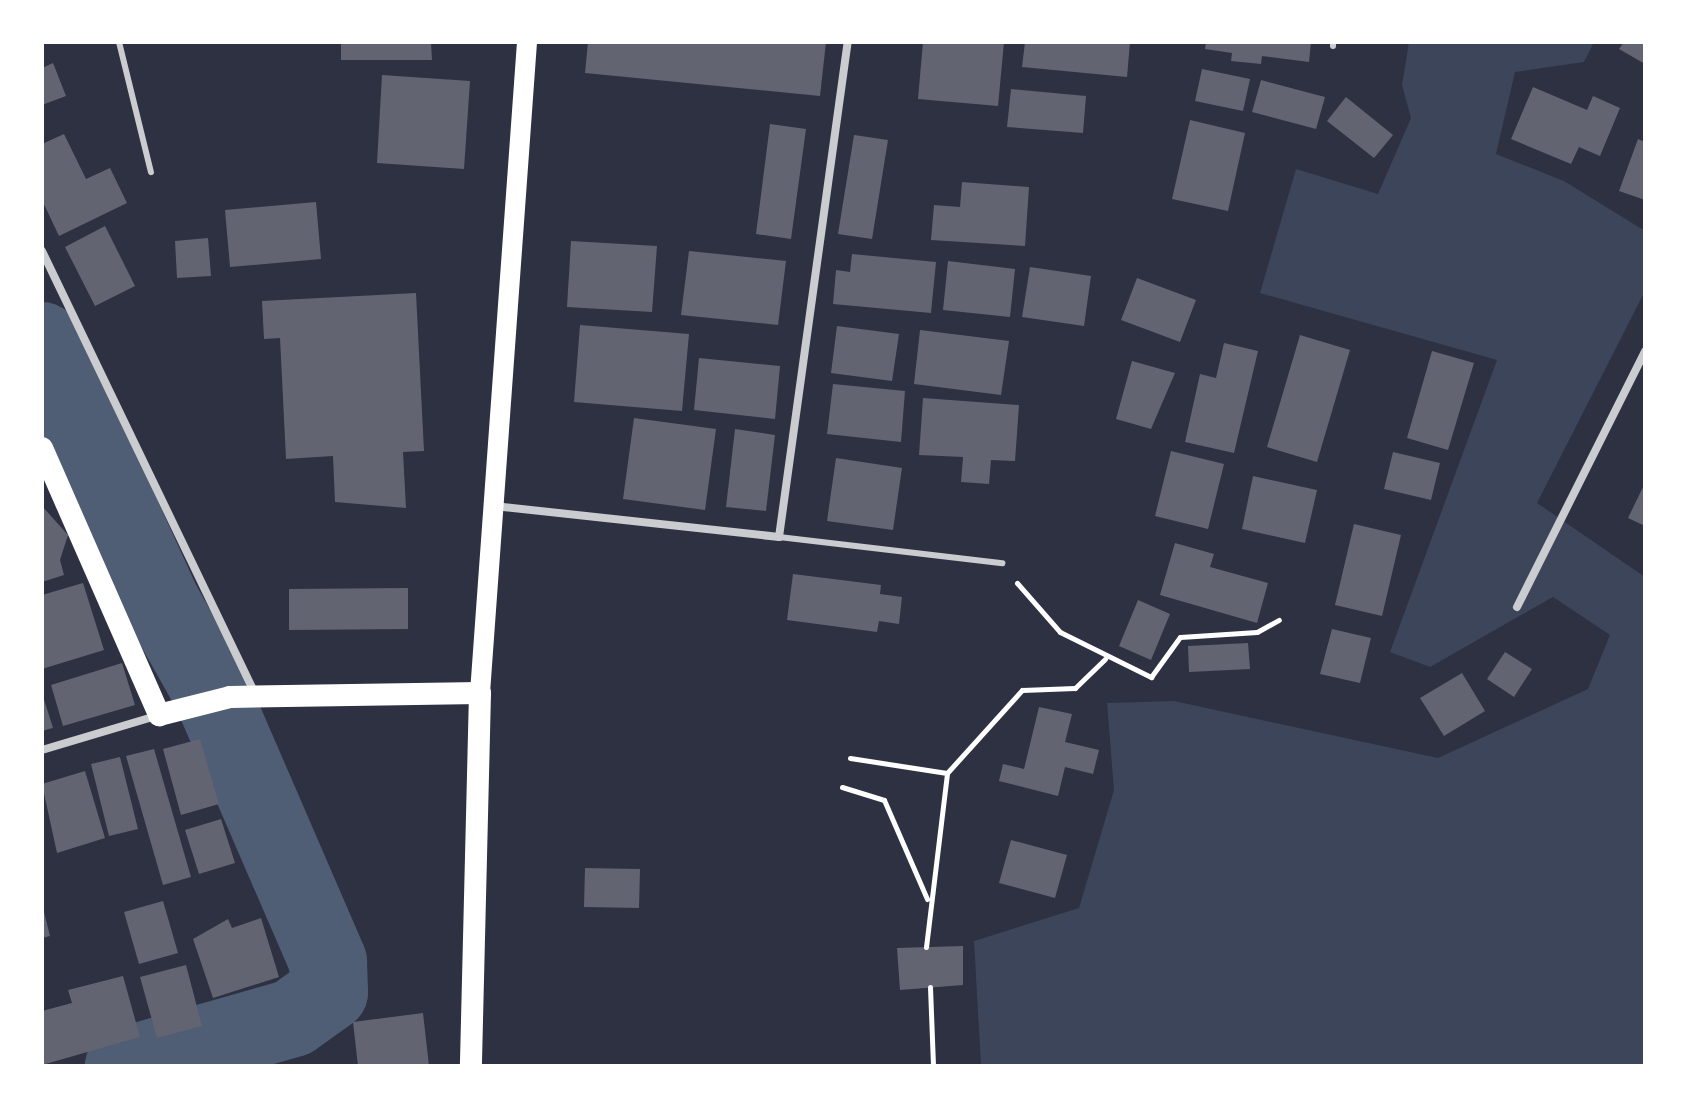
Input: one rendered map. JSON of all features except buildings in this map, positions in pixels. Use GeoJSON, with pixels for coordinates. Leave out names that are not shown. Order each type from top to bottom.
{"type":"FeatureCollection","features":[{"type":"Feature","properties":{"kind":"highway"},"geometry":{"type":"LineString","coordinates":[[42,448],[159,715],[230,697],[480,693],[471,1066]]}},
{"type":"Feature","properties":{"kind":"main road"},"geometry":{"type":"LineString","coordinates":[[480,693],[527,42]]}},
{"type":"Feature","properties":{"kind":"street"},"geometry":{"type":"LineString","coordinates":[[492,506],[779,537],[848,42]]}},
{"type":"Feature","properties":{"kind":"street"},"geometry":{"type":"LineString","coordinates":[[42,251],[256,696]]}},
{"type":"Feature","properties":{"kind":"street"},"geometry":{"type":"LineString","coordinates":[[1517,607],[1645,351]]}},
{"type":"Feature","properties":{"kind":"street"},"geometry":{"type":"LineString","coordinates":[[42,750],[159,715]]}},
{"type":"Feature","properties":{"kind":"lane"},"geometry":{"type":"LineString","coordinates":[[119,42],[151,172]]}},
{"type":"Feature","properties":{"kind":"lane"},"geometry":{"type":"LineString","coordinates":[[779,537],[1002,563]]}},
{"type":"Feature","properties":{"kind":"path"},"geometry":{"type":"LineString","coordinates":[[1002,563],[1060,632],[1105,659],[1151,677],[1180,637],[1257,632],[1279,620]]}},
{"type":"Feature","properties":{"kind":"path"},"geometry":{"type":"LineString","coordinates":[[926,947],[929,902],[947,773],[1022,690],[1075,688],[1105,659]]}},
{"type":"Feature","properties":{"kind":"path"},"geometry":{"type":"LineString","coordinates":[[850,758],[947,773]]}},
{"type":"Feature","properties":{"kind":"path"},"geometry":{"type":"LineString","coordinates":[[842,787],[884,800],[929,902]]}},
{"type":"Feature","properties":{"kind":"path"},"geometry":{"type":"LineString","coordinates":[[930,987],[933,1066]]}},
{"type":"Feature","properties":{"kind":"shaded area"},"geometry":{"type":"Polygon","coordinates":[[[1409,42],[1594,42],[1584,62],[1515,72],[1496,154],[1564,181],[1645,231],[1645,291],[1537,503],[1645,577],[1645,1066],[981,1066],[974,941],[1079,908],[1114,790],[1107,703],[1174,701],[1438,758],[1588,689],[1610,635],[1553,597],[1430,667],[1390,652],[1497,360],[1260,293],[1296,169],[1378,194],[1411,118],[1402,85],[1409,42]]]}},
{"type":"Feature","properties":{"kind":"waterway"},"geometry":{"type":"LineString","coordinates":[[42,341],[162,604],[211,691],[328,962],[329,992],[293,1018],[124,1066]]}}]}
